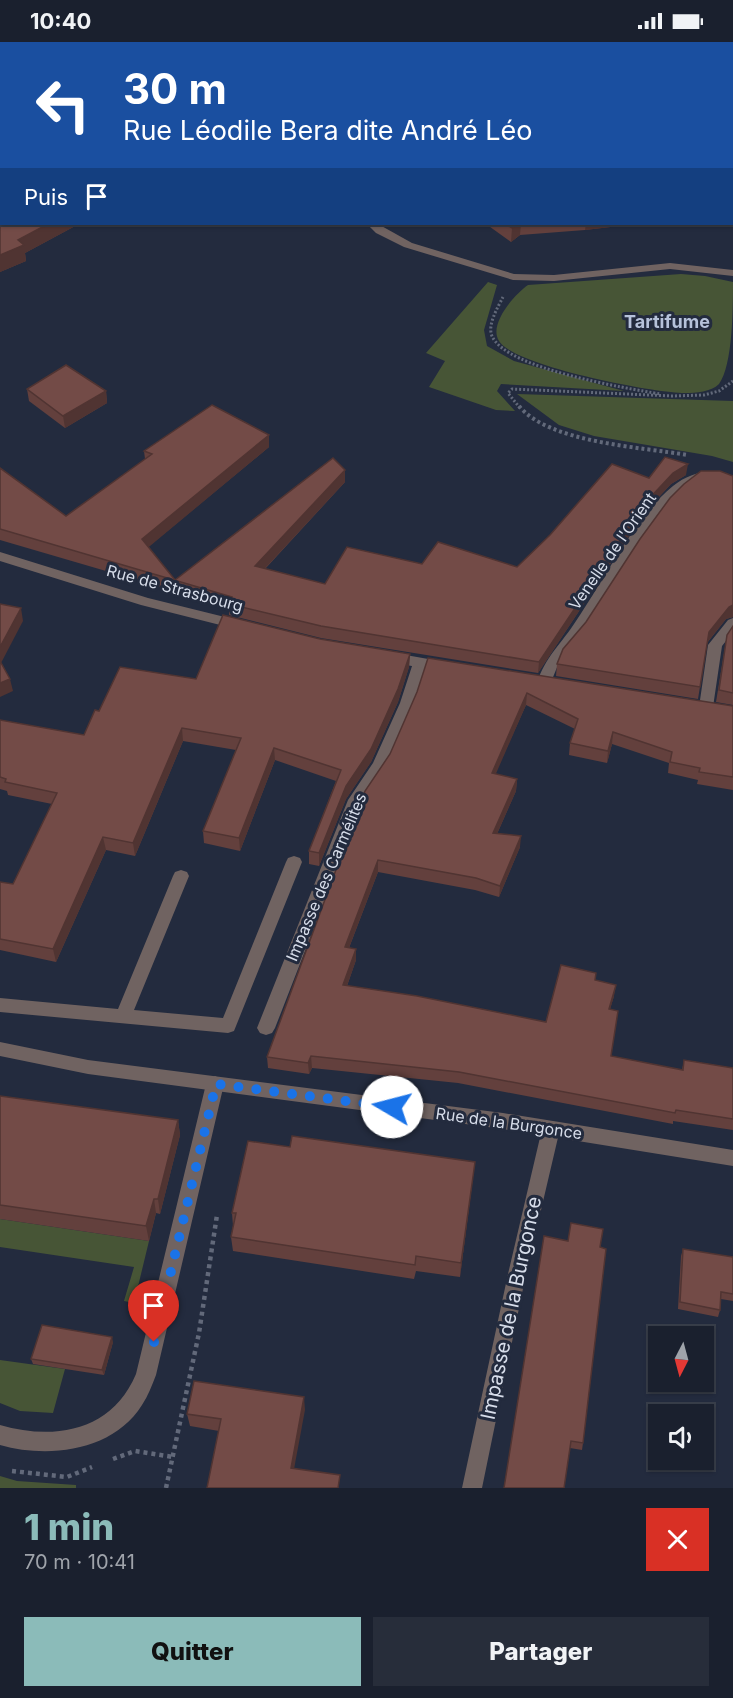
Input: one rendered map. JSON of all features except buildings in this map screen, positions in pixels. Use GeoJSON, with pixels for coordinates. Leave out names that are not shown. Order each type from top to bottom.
{"type":"FeatureCollection","features":[{"type":"Feature","properties":{"kind":"street"},"geometry":{"type":"LineString","coordinates":[[373,225],[408,245],[513,277],[554,278],[670,266],[709,268],[733,273]]}},
{"type":"Feature","properties":{"kind":"street","name":"Venelle de l'Orient"},"geometry":{"type":"LineString","coordinates":[[544,683],[553,661],[576,634],[647,527],[674,492],[689,480],[704,475],[716,475],[733,480]]}},
{"type":"Feature","properties":{"kind":"street","name":"Rue de Strasbourg"},"geometry":{"type":"LineString","coordinates":[[0,556],[146,602],[251,627]]}},
{"type":"Feature","properties":{"kind":"street"},"geometry":{"type":"LineString","coordinates":[[724,710],[700,707],[715,645],[733,623]]}},
{"type":"Feature","properties":{"kind":"street"},"geometry":{"type":"LineString","coordinates":[[376,655],[465,670]]}},
{"type":"Feature","properties":{"kind":"street","name":"Impasse des Carmélites"},"geometry":{"type":"LineString","coordinates":[[266,1028],[356,800],[380,765],[407,703],[420,663]]}},
{"type":"Feature","properties":{"kind":"street"},"geometry":{"type":"LineString","coordinates":[[0,1005],[228,1026],[294,862]]}},
{"type":"Feature","properties":{"kind":"street"},"geometry":{"type":"LineString","coordinates":[[123,1017],[181,876]]}},
{"type":"Feature","properties":{"kind":"street","name":"Rue de la Burgonce"},"geometry":{"type":"LineString","coordinates":[[0,1049],[88,1067],[551,1129],[733,1158]]}},
{"type":"Feature","properties":{"kind":"street"},"geometry":{"type":"LineString","coordinates":[[0,1435],[28,1442],[79,1438],[103,1429],[118,1418],[134,1400],[146,1375],[216,1084]]}},
{"type":"Feature","properties":{"kind":"street","name":"Impasse de la Burgonce"},"geometry":{"type":"LineString","coordinates":[[472,1488],[517,1274],[551,1129]]}},
{"type":"Feature","properties":{"kind":"path"},"geometry":{"type":"LineString","coordinates":[[513,277],[492,328],[492,337],[496,345],[506,353],[571,375],[672,396]]}},
{"type":"Feature","properties":{"kind":"path"},"geometry":{"type":"LineString","coordinates":[[690,456],[594,441],[566,434],[522,409],[508,393],[512,389],[672,396],[704,395],[719,391],[733,381]]}},
{"type":"Feature","properties":{"kind":"path"},"geometry":{"type":"LineString","coordinates":[[166,1488],[199,1333],[218,1211]]}},
{"type":"Feature","properties":{"kind":"green space"},"geometry":{"type":"Polygon","coordinates":[[[681,274],[733,282],[730,350],[727,364],[719,384],[708,390],[689,393],[669,392],[586,376],[530,360],[510,350],[499,341],[497,326],[500,318],[516,295],[528,285],[681,274]]]}},
{"type":"Feature","properties":{"kind":"green space"},"geometry":{"type":"Polygon","coordinates":[[[488,282],[497,285],[484,330],[487,346],[514,361],[624,391],[501,384],[497,391],[515,411],[496,410],[429,387],[445,361],[426,353],[488,282]]]}},
{"type":"Feature","properties":{"kind":"green space"},"geometry":{"type":"Polygon","coordinates":[[[517,394],[733,401],[733,462],[712,456],[594,436],[559,425],[517,394]]]}},
{"type":"Feature","properties":{"kind":"green space"},"geometry":{"type":"Polygon","coordinates":[[[0,1219],[149,1241],[134,1303],[124,1301],[134,1267],[0,1247],[0,1219]]]}},
{"type":"Feature","properties":{"kind":"green space"},"geometry":{"type":"Polygon","coordinates":[[[0,1360],[65,1369],[53,1413],[20,1411],[0,1403],[0,1360]]]}},
{"type":"Feature","properties":{"kind":"green space"},"geometry":{"type":"Polygon","coordinates":[[[0,1476],[17,1481],[76,1485],[76,1488],[0,1488],[0,1476]]]}},
{"type":"Feature","properties":{"kind":"district","name":"Tartifume"},"geometry":{"type":"Point","coordinates":[667,322]}},
{"type":"Feature","properties":{"kind":"route"},"geometry":{"type":"LineString","coordinates":[[154,1342],[216,1084],[392,1107]]}}]}
